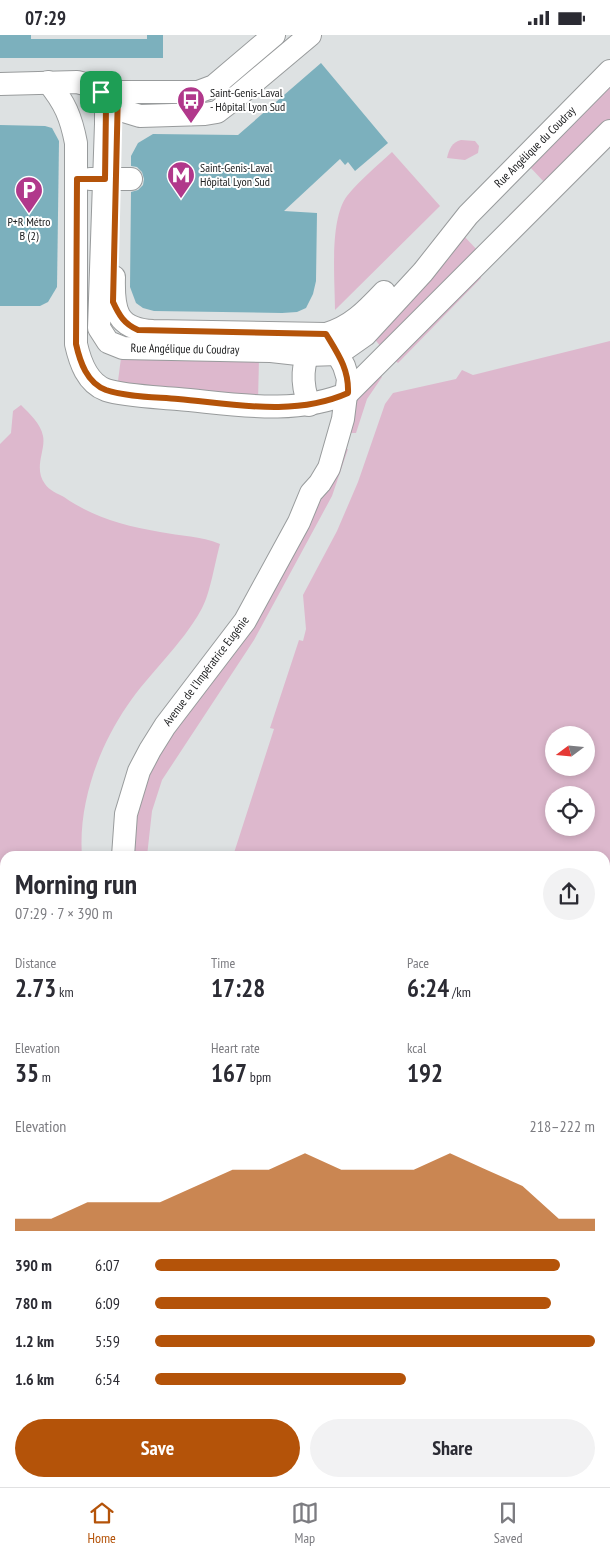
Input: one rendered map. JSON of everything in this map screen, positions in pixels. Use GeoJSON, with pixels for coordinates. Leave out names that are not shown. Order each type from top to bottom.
{"type":"FeatureCollection","features":[{"type":"Feature","properties":{"kind":"street"},"geometry":{"type":"LineString","coordinates":[[112,97],[198,92],[214,86],[274,35]]}},
{"type":"Feature","properties":{"kind":"street"},"geometry":{"type":"LineString","coordinates":[[0,83],[77,82],[93,86],[140,115],[190,116],[217,112],[310,35]]}},
{"type":"Feature","properties":{"kind":"street","name":"Rue Angélique du Coudray"},"geometry":{"type":"LineString","coordinates":[[112,97],[106,107],[117,179],[99,328],[108,342],[122,348],[271,351],[315,341],[338,354],[365,335],[422,272],[468,215],[610,71]]}},
{"type":"Feature","properties":{"kind":"street"},"geometry":{"type":"LineString","coordinates":[[48,82],[62,99],[71,119],[76,143],[76,344],[81,365],[91,379],[105,389],[144,396],[271,407],[321,403],[348,393],[610,131]]}},
{"type":"Feature","properties":{"kind":"street"},"geometry":{"type":"LineString","coordinates":[[77,179],[117,179]]}},
{"type":"Feature","properties":{"kind":"street"},"geometry":{"type":"LineString","coordinates":[[309,405],[304,393],[302,370],[315,341],[356,321],[415,260],[468,215]]}},
{"type":"Feature","properties":{"kind":"street"},"geometry":{"type":"LineString","coordinates":[[338,354],[348,379],[348,393]]}},
{"type":"Feature","properties":{"kind":"street","name":"Avenue de l'Impératrice Eugénie"},"geometry":{"type":"LineString","coordinates":[[123,851],[126,814],[139,771],[165,725],[245,621],[299,522],[311,493],[329,468],[343,419],[348,393]]}},
{"type":"Feature","properties":{"kind":"shaded area"},"geometry":{"type":"Polygon","coordinates":[[[610,85],[610,122],[546,184],[529,166],[610,85]]]}},
{"type":"Feature","properties":{"kind":"shaded area"},"geometry":{"type":"Polygon","coordinates":[[[461,140],[475,141],[479,146],[478,153],[465,160],[447,158],[451,146],[461,140]]]}},
{"type":"Feature","properties":{"kind":"shaded area"},"geometry":{"type":"Polygon","coordinates":[[[392,152],[440,206],[335,310],[334,251],[335,235],[341,207],[352,190],[392,152]]]}},
{"type":"Feature","properties":{"kind":"shaded area"},"geometry":{"type":"Polygon","coordinates":[[[462,234],[480,253],[382,348],[372,336],[462,234]]]}},
{"type":"Feature","properties":{"kind":"shaded area"},"geometry":{"type":"Polygon","coordinates":[[[477,271],[481,278],[398,363],[391,357],[477,271]]]}},
{"type":"Feature","properties":{"kind":"shaded area"},"geometry":{"type":"Polygon","coordinates":[[[610,341],[610,851],[235,851],[274,729],[270,728],[299,640],[303,641],[306,629],[303,595],[337,531],[358,482],[385,404],[393,393],[456,379],[462,370],[473,375],[610,341]]]}},
{"type":"Feature","properties":{"kind":"shaded area"},"geometry":{"type":"Polygon","coordinates":[[[121,358],[259,359],[258,400],[127,390],[118,381],[121,358]]]}},
{"type":"Feature","properties":{"kind":"shaded area"},"geometry":{"type":"Polygon","coordinates":[[[378,372],[382,377],[367,399],[356,433],[343,433],[354,397],[378,372]]]}},
{"type":"Feature","properties":{"kind":"shaded area"},"geometry":{"type":"Polygon","coordinates":[[[21,405],[40,427],[43,441],[40,472],[45,484],[51,490],[98,516],[110,520],[134,527],[198,538],[220,544],[210,587],[201,610],[175,647],[127,706],[107,740],[99,758],[87,797],[83,817],[82,851],[0,851],[0,444],[11,433],[13,411],[21,405]]]}},
{"type":"Feature","properties":{"kind":"shaded area"},"geometry":{"type":"Polygon","coordinates":[[[348,449],[332,496],[254,640],[162,780],[152,811],[148,851],[134,851],[136,822],[152,767],[337,450],[348,449]]]}},
{"type":"Feature","properties":{"kind":"building"},"geometry":{"type":"Polygon","coordinates":[[[0,35],[31,35],[31,39],[147,39],[147,35],[163,35],[163,58],[0,58],[0,35]]]}},
{"type":"Feature","properties":{"kind":"building"},"geometry":{"type":"Polygon","coordinates":[[[321,63],[388,143],[355,171],[348,162],[345,165],[340,159],[284,211],[317,213],[316,281],[313,294],[306,308],[297,312],[282,313],[154,311],[143,308],[136,303],[130,287],[131,192],[138,190],[143,185],[144,179],[142,172],[137,167],[131,166],[131,156],[138,143],[153,134],[238,135],[321,63]]]}},
{"type":"Feature","properties":{"kind":"building","name":"P+R Métro B (2)"},"geometry":{"type":"Polygon","coordinates":[[[0,125],[45,126],[52,128],[59,141],[57,287],[48,302],[40,306],[0,306],[0,125]]]}},
{"type":"Feature","properties":{"kind":"place","name":"Saint-Genis-Laval - Hôpital Lyon Sud"},"geometry":{"type":"Point","coordinates":[191,124]}},
{"type":"Feature","properties":{"kind":"place","name":"Saint-Genis-Laval Hôpital Lyon Sud"},"geometry":{"type":"Point","coordinates":[181,199]}},
{"type":"Feature","properties":{"kind":"place","name":"P+R Métro B (2)"},"geometry":{"type":"Point","coordinates":[29,214]}},
{"type":"Feature","properties":{"kind":"route"},"geometry":{"type":"LineString","coordinates":[[118,91],[113,302],[128,326],[138,330],[153,331],[326,334],[344,366],[348,379],[348,393],[321,403],[271,407],[144,396],[105,389],[91,379],[81,365],[76,344],[77,179],[105,179],[106,107],[101,92],[118,91]]}}]}
